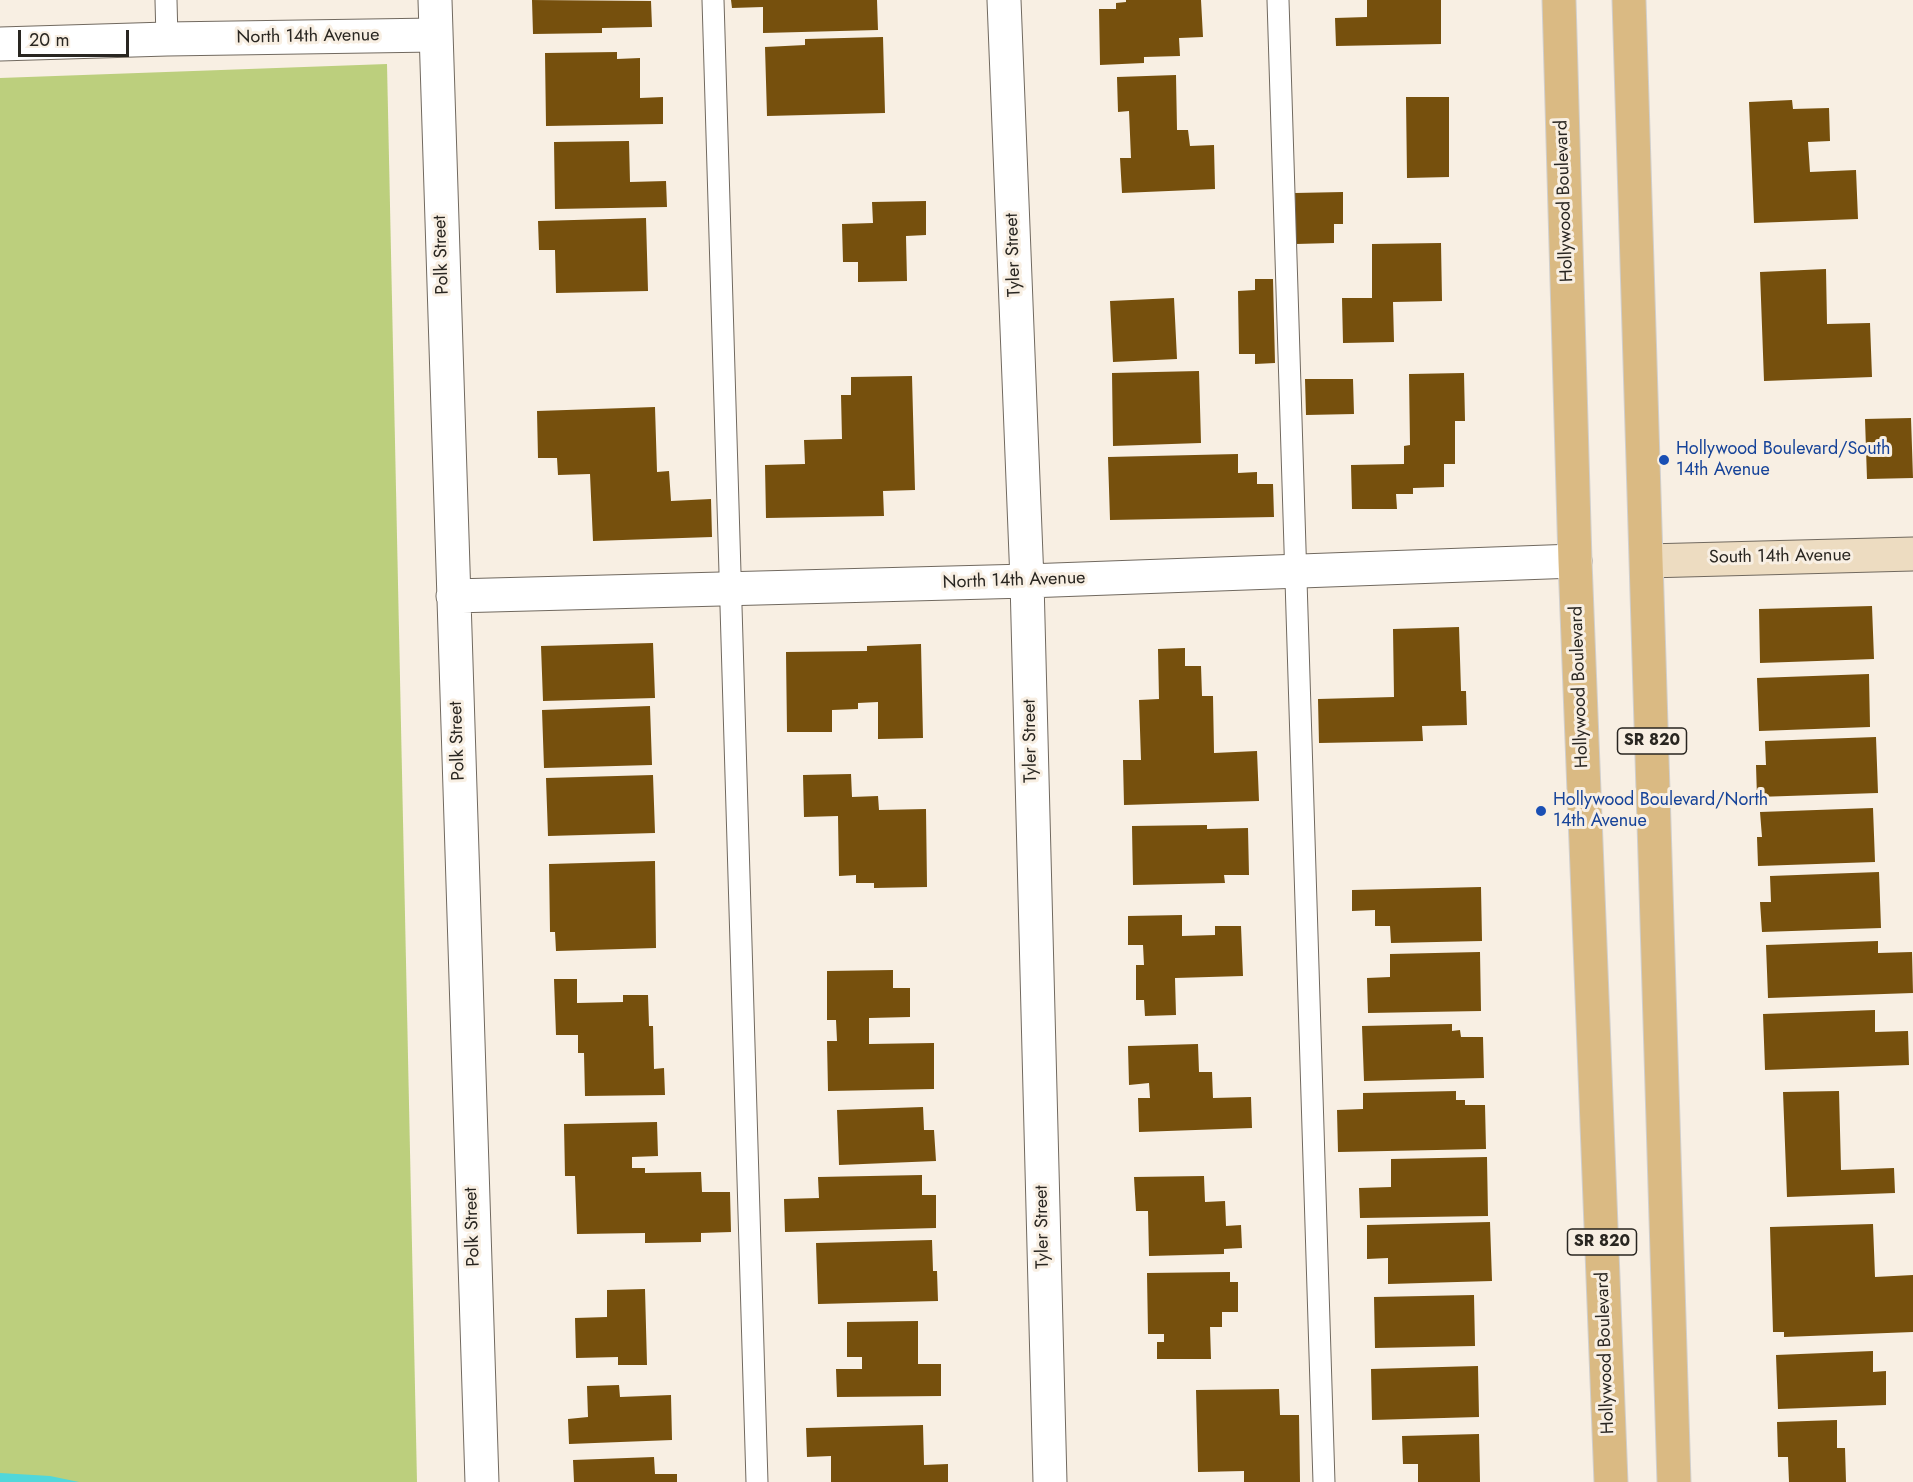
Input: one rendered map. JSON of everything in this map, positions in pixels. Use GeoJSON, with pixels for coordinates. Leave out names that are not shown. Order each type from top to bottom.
{"type":"FeatureCollection","features":[{"type":"Feature","properties":{"kind":"main road","name":"Hollywood Boulevard"},"geometry":{"type":"LineString","coordinates":[[1559,0],[1575,561],[1612,1478]]}},
{"type":"Feature","properties":{"kind":"main road","name":"SR 820"},"geometry":{"type":"LineString","coordinates":[[1629,0],[1674,1482]]}},
{"type":"Feature","properties":{"kind":"street","name":"Polk Street"},"geometry":{"type":"LineString","coordinates":[[435,0],[482,1482]]}},
{"type":"Feature","properties":{"kind":"street","name":"Tyler Street"},"geometry":{"type":"LineString","coordinates":[[1004,0],[1027,581],[1050,1482]]}},
{"type":"Feature","properties":{"kind":"street","name":"North 14th Avenue"},"geometry":{"type":"LineString","coordinates":[[0,44],[167,39],[435,36]]}},
{"type":"Feature","properties":{"kind":"street","name":"South 14th Avenue"},"geometry":{"type":"LineString","coordinates":[[1647,561],[1913,554]]}},
{"type":"Feature","properties":{"kind":"street","name":"North 14th Avenue"},"geometry":{"type":"LineString","coordinates":[[453,596],[1027,581],[1575,561]]}},
{"type":"Feature","properties":{"kind":"lane"},"geometry":{"type":"LineString","coordinates":[[166,0],[167,39]]}},
{"type":"Feature","properties":{"kind":"lane"},"geometry":{"type":"LineString","coordinates":[[713,0],[757,1482]]}},
{"type":"Feature","properties":{"kind":"lane"},"geometry":{"type":"LineString","coordinates":[[1278,0],[1324,1482]]}},
{"type":"Feature","properties":{"kind":"green space"},"geometry":{"type":"Polygon","coordinates":[[[387,64],[417,1482],[0,1482],[0,78],[387,64]]]}},
{"type":"Feature","properties":{"kind":"water"},"geometry":{"type":"Polygon","coordinates":[[[0,1473],[50,1476],[79,1482],[0,1482],[0,1473]]]}},
{"type":"Feature","properties":{"kind":"building"},"geometry":{"type":"Polygon","coordinates":[[[532,0],[651,1],[652,27],[602,28],[602,33],[533,34],[532,0]]]}},
{"type":"Feature","properties":{"kind":"building"},"geometry":{"type":"Polygon","coordinates":[[[731,0],[877,0],[878,30],[763,33],[763,7],[732,8],[731,0]]]}},
{"type":"Feature","properties":{"kind":"building"},"geometry":{"type":"Polygon","coordinates":[[[1126,0],[1201,0],[1203,37],[1179,38],[1180,56],[1144,57],[1144,63],[1100,65],[1099,9],[1116,9],[1116,3],[1126,2],[1126,0]]]}},
{"type":"Feature","properties":{"kind":"building"},"geometry":{"type":"Polygon","coordinates":[[[1367,0],[1441,0],[1441,44],[1336,46],[1335,18],[1367,17],[1367,0]]]}},
{"type":"Feature","properties":{"kind":"building"},"geometry":{"type":"Polygon","coordinates":[[[883,37],[885,113],[767,116],[765,47],[805,45],[805,39],[883,37]]]}},
{"type":"Feature","properties":{"kind":"building"},"geometry":{"type":"Polygon","coordinates":[[[617,52],[617,59],[640,58],[640,98],[663,97],[663,124],[546,126],[545,53],[617,52]]]}},
{"type":"Feature","properties":{"kind":"building"},"geometry":{"type":"Polygon","coordinates":[[[1176,75],[1177,130],[1188,130],[1190,146],[1214,145],[1215,189],[1122,193],[1120,158],[1131,158],[1129,111],[1118,112],[1117,77],[1176,75]]]}},
{"type":"Feature","properties":{"kind":"building"},"geometry":{"type":"Polygon","coordinates":[[[1406,97],[1449,97],[1449,177],[1407,178],[1406,97]]]}},
{"type":"Feature","properties":{"kind":"building"},"geometry":{"type":"Polygon","coordinates":[[[1792,100],[1793,109],[1829,108],[1830,141],[1808,142],[1810,172],[1856,170],[1858,219],[1754,223],[1749,102],[1792,100]]]}},
{"type":"Feature","properties":{"kind":"building"},"geometry":{"type":"Polygon","coordinates":[[[629,141],[630,182],[666,181],[667,207],[555,209],[554,142],[629,141]]]}},
{"type":"Feature","properties":{"kind":"building"},"geometry":{"type":"Polygon","coordinates":[[[1343,192],[1343,224],[1334,224],[1334,243],[1296,244],[1295,193],[1343,192]]]}},
{"type":"Feature","properties":{"kind":"building"},"geometry":{"type":"Polygon","coordinates":[[[926,201],[926,235],[906,236],[907,281],[858,282],[858,262],[843,262],[842,224],[873,223],[872,202],[926,201]]]}},
{"type":"Feature","properties":{"kind":"building"},"geometry":{"type":"Polygon","coordinates":[[[646,218],[648,291],[556,293],[555,250],[539,250],[538,221],[646,218]]]}},
{"type":"Feature","properties":{"kind":"building"},"geometry":{"type":"Polygon","coordinates":[[[1441,243],[1442,301],[1393,302],[1394,342],[1343,343],[1342,298],[1372,298],[1372,244],[1441,243]]]}},
{"type":"Feature","properties":{"kind":"building"},"geometry":{"type":"Polygon","coordinates":[[[1826,269],[1827,324],[1870,323],[1872,377],[1764,381],[1760,272],[1826,269]]]}},
{"type":"Feature","properties":{"kind":"building"},"geometry":{"type":"Polygon","coordinates":[[[1255,279],[1273,279],[1275,363],[1255,364],[1255,354],[1239,354],[1238,291],[1255,290],[1255,279]]]}},
{"type":"Feature","properties":{"kind":"building"},"geometry":{"type":"Polygon","coordinates":[[[1174,298],[1177,359],[1113,362],[1110,301],[1174,298]]]}},
{"type":"Feature","properties":{"kind":"building"},"geometry":{"type":"Polygon","coordinates":[[[1199,371],[1201,443],[1113,446],[1112,373],[1199,371]]]}},
{"type":"Feature","properties":{"kind":"building"},"geometry":{"type":"Polygon","coordinates":[[[1464,373],[1465,421],[1455,421],[1455,464],[1444,464],[1444,487],[1413,488],[1413,494],[1396,494],[1397,509],[1352,509],[1351,465],[1404,464],[1404,446],[1410,445],[1409,374],[1464,373]]]}},
{"type":"Feature","properties":{"kind":"building"},"geometry":{"type":"Polygon","coordinates":[[[912,376],[915,490],[883,491],[884,516],[766,518],[765,465],[805,464],[804,440],[842,439],[841,395],[851,395],[851,377],[912,376]]]}},
{"type":"Feature","properties":{"kind":"building"},"geometry":{"type":"Polygon","coordinates":[[[1305,379],[1353,379],[1354,414],[1306,415],[1305,379]]]}},
{"type":"Feature","properties":{"kind":"building"},"geometry":{"type":"Polygon","coordinates":[[[655,407],[657,472],[669,471],[671,501],[711,499],[712,537],[593,541],[590,474],[558,475],[557,458],[538,458],[537,411],[655,407]]]}},
{"type":"Feature","properties":{"kind":"building"},"geometry":{"type":"Polygon","coordinates":[[[1911,418],[1913,478],[1867,479],[1865,419],[1911,418]]]}},
{"type":"Feature","properties":{"kind":"building"},"geometry":{"type":"Polygon","coordinates":[[[1238,454],[1238,473],[1257,472],[1257,484],[1273,484],[1274,517],[1110,520],[1108,457],[1238,454]]]}},
{"type":"Feature","properties":{"kind":"building"},"geometry":{"type":"Polygon","coordinates":[[[1872,606],[1874,659],[1760,663],[1759,609],[1872,606]]]}},
{"type":"Feature","properties":{"kind":"building"},"geometry":{"type":"Polygon","coordinates":[[[1459,627],[1461,691],[1466,691],[1467,725],[1422,726],[1423,741],[1319,743],[1318,699],[1394,697],[1393,629],[1459,627]]]}},
{"type":"Feature","properties":{"kind":"building"},"geometry":{"type":"Polygon","coordinates":[[[653,643],[655,698],[543,701],[541,646],[653,643]]]}},
{"type":"Feature","properties":{"kind":"building"},"geometry":{"type":"Polygon","coordinates":[[[921,644],[923,738],[878,739],[878,702],[858,703],[858,709],[832,710],[832,732],[787,732],[786,652],[867,651],[867,646],[921,644]]]}},
{"type":"Feature","properties":{"kind":"building"},"geometry":{"type":"Polygon","coordinates":[[[1185,648],[1185,666],[1201,666],[1202,696],[1213,696],[1214,753],[1257,751],[1259,801],[1124,805],[1123,760],[1141,760],[1139,700],[1159,699],[1158,649],[1185,648]]]}},
{"type":"Feature","properties":{"kind":"building"},"geometry":{"type":"Polygon","coordinates":[[[1869,674],[1870,727],[1759,731],[1757,678],[1869,674]]]}},
{"type":"Feature","properties":{"kind":"building"},"geometry":{"type":"Polygon","coordinates":[[[650,706],[652,765],[544,768],[542,710],[650,706]]]}},
{"type":"Feature","properties":{"kind":"building"},"geometry":{"type":"Polygon","coordinates":[[[1876,737],[1878,793],[1757,797],[1756,765],[1766,765],[1765,741],[1876,737]]]}},
{"type":"Feature","properties":{"kind":"building"},"geometry":{"type":"Polygon","coordinates":[[[851,774],[852,797],[878,796],[879,810],[926,809],[927,887],[874,888],[874,883],[856,883],[856,875],[839,876],[838,816],[804,817],[803,775],[851,774]]]}},
{"type":"Feature","properties":{"kind":"building"},"geometry":{"type":"Polygon","coordinates":[[[653,775],[655,833],[548,836],[546,778],[653,775]]]}},
{"type":"Feature","properties":{"kind":"building"},"geometry":{"type":"Polygon","coordinates":[[[1873,808],[1875,862],[1758,866],[1757,837],[1762,837],[1760,812],[1873,808]]]}},
{"type":"Feature","properties":{"kind":"building"},"geometry":{"type":"Polygon","coordinates":[[[1207,825],[1207,829],[1248,828],[1249,875],[1224,875],[1225,883],[1133,885],[1132,826],[1207,825]]]}},
{"type":"Feature","properties":{"kind":"building"},"geometry":{"type":"Polygon","coordinates":[[[655,861],[656,948],[556,951],[555,932],[550,932],[549,864],[655,861]]]}},
{"type":"Feature","properties":{"kind":"building"},"geometry":{"type":"Polygon","coordinates":[[[1879,872],[1881,928],[1762,932],[1760,902],[1771,902],[1770,876],[1879,872]]]}},
{"type":"Feature","properties":{"kind":"building"},"geometry":{"type":"Polygon","coordinates":[[[1481,887],[1482,941],[1391,943],[1390,926],[1375,926],[1375,910],[1352,911],[1352,890],[1481,887]]]}},
{"type":"Feature","properties":{"kind":"building"},"geometry":{"type":"Polygon","coordinates":[[[1182,915],[1182,936],[1215,935],[1215,926],[1241,926],[1243,976],[1175,978],[1176,1015],[1145,1016],[1144,1000],[1136,1000],[1136,965],[1144,965],[1143,945],[1128,945],[1128,916],[1182,915]]]}},
{"type":"Feature","properties":{"kind":"building"},"geometry":{"type":"Polygon","coordinates":[[[1878,941],[1878,953],[1912,952],[1913,993],[1768,998],[1766,945],[1878,941]]]}},
{"type":"Feature","properties":{"kind":"building"},"geometry":{"type":"Polygon","coordinates":[[[1480,952],[1481,1011],[1368,1013],[1367,978],[1390,977],[1390,954],[1480,952]]]}},
{"type":"Feature","properties":{"kind":"building"},"geometry":{"type":"Polygon","coordinates":[[[893,970],[893,988],[910,988],[910,1017],[869,1018],[869,1044],[934,1043],[934,1089],[828,1091],[827,1041],[837,1041],[836,1020],[827,1020],[827,971],[893,970]]]}},
{"type":"Feature","properties":{"kind":"building"},"geometry":{"type":"Polygon","coordinates":[[[554,979],[577,979],[577,1003],[623,1002],[623,995],[648,995],[649,1026],[653,1026],[654,1069],[664,1068],[665,1095],[585,1096],[584,1053],[578,1053],[578,1035],[556,1035],[554,979]]]}},
{"type":"Feature","properties":{"kind":"building"},"geometry":{"type":"Polygon","coordinates":[[[1875,1010],[1875,1032],[1908,1031],[1909,1065],[1765,1070],[1763,1014],[1875,1010]]]}},
{"type":"Feature","properties":{"kind":"building"},"geometry":{"type":"Polygon","coordinates":[[[1452,1024],[1452,1031],[1460,1030],[1461,1037],[1483,1037],[1484,1078],[1364,1081],[1362,1026],[1452,1024]]]}},
{"type":"Feature","properties":{"kind":"building"},"geometry":{"type":"Polygon","coordinates":[[[1198,1044],[1199,1072],[1212,1072],[1213,1098],[1251,1097],[1252,1128],[1139,1132],[1138,1098],[1150,1098],[1149,1083],[1129,1085],[1128,1046],[1198,1044]]]}},
{"type":"Feature","properties":{"kind":"building"},"geometry":{"type":"Polygon","coordinates":[[[1456,1091],[1456,1100],[1465,1100],[1465,1105],[1485,1105],[1486,1149],[1338,1152],[1337,1110],[1363,1109],[1363,1093],[1456,1091]]]}},
{"type":"Feature","properties":{"kind":"building"},"geometry":{"type":"Polygon","coordinates":[[[1839,1091],[1841,1170],[1894,1168],[1895,1193],[1787,1197],[1783,1092],[1839,1091]]]}},
{"type":"Feature","properties":{"kind":"building"},"geometry":{"type":"Polygon","coordinates":[[[923,1107],[924,1130],[934,1130],[936,1161],[839,1165],[837,1110],[923,1107]]]}},
{"type":"Feature","properties":{"kind":"building"},"geometry":{"type":"Polygon","coordinates":[[[657,1122],[658,1156],[632,1157],[632,1168],[645,1168],[645,1173],[701,1172],[702,1192],[730,1192],[731,1232],[701,1233],[701,1242],[645,1243],[645,1233],[577,1234],[575,1176],[565,1176],[564,1124],[657,1122]]]}},
{"type":"Feature","properties":{"kind":"building"},"geometry":{"type":"Polygon","coordinates":[[[1487,1157],[1488,1216],[1360,1218],[1359,1188],[1391,1187],[1391,1159],[1487,1157]]]}},
{"type":"Feature","properties":{"kind":"building"},"geometry":{"type":"Polygon","coordinates":[[[922,1175],[922,1195],[936,1195],[936,1228],[785,1232],[784,1199],[819,1198],[818,1177],[922,1175]]]}},
{"type":"Feature","properties":{"kind":"building"},"geometry":{"type":"Polygon","coordinates":[[[1204,1176],[1205,1202],[1225,1201],[1226,1226],[1241,1225],[1242,1248],[1224,1249],[1224,1254],[1149,1256],[1148,1211],[1136,1211],[1134,1177],[1204,1176]]]}},
{"type":"Feature","properties":{"kind":"building"},"geometry":{"type":"Polygon","coordinates":[[[1490,1222],[1492,1281],[1388,1284],[1388,1258],[1367,1259],[1367,1225],[1490,1222]]]}},
{"type":"Feature","properties":{"kind":"building"},"geometry":{"type":"Polygon","coordinates":[[[1873,1224],[1875,1277],[1913,1275],[1913,1332],[1784,1337],[1784,1332],[1773,1332],[1770,1227],[1873,1224]]]}},
{"type":"Feature","properties":{"kind":"building"},"geometry":{"type":"Polygon","coordinates":[[[932,1240],[933,1271],[937,1271],[938,1301],[818,1304],[816,1243],[932,1240]]]}},
{"type":"Feature","properties":{"kind":"building"},"geometry":{"type":"Polygon","coordinates":[[[1230,1272],[1230,1282],[1238,1282],[1238,1312],[1222,1312],[1222,1327],[1210,1327],[1211,1359],[1157,1359],[1157,1342],[1164,1342],[1164,1334],[1148,1334],[1147,1273],[1230,1272]]]}},
{"type":"Feature","properties":{"kind":"building"},"geometry":{"type":"Polygon","coordinates":[[[645,1289],[647,1365],[618,1365],[618,1357],[576,1358],[575,1318],[607,1317],[607,1290],[645,1289]]]}},
{"type":"Feature","properties":{"kind":"building"},"geometry":{"type":"Polygon","coordinates":[[[1474,1295],[1475,1346],[1375,1348],[1374,1297],[1474,1295]]]}},
{"type":"Feature","properties":{"kind":"building"},"geometry":{"type":"Polygon","coordinates":[[[918,1321],[918,1364],[941,1364],[941,1396],[837,1397],[836,1369],[862,1369],[862,1357],[847,1357],[847,1322],[918,1321]]]}},
{"type":"Feature","properties":{"kind":"building"},"geometry":{"type":"Polygon","coordinates":[[[1873,1351],[1873,1372],[1886,1371],[1886,1405],[1778,1409],[1776,1355],[1873,1351]]]}},
{"type":"Feature","properties":{"kind":"building"},"geometry":{"type":"Polygon","coordinates":[[[1478,1366],[1479,1417],[1372,1420],[1371,1369],[1478,1366]]]}},
{"type":"Feature","properties":{"kind":"building"},"geometry":{"type":"Polygon","coordinates":[[[619,1385],[620,1397],[671,1395],[672,1440],[569,1444],[568,1419],[588,1417],[587,1386],[619,1385]]]}},
{"type":"Feature","properties":{"kind":"building"},"geometry":{"type":"Polygon","coordinates":[[[1279,1389],[1280,1415],[1299,1415],[1300,1482],[1244,1482],[1244,1471],[1198,1472],[1196,1390],[1279,1389]]]}},
{"type":"Feature","properties":{"kind":"building"},"geometry":{"type":"Polygon","coordinates":[[[1837,1420],[1837,1448],[1845,1448],[1846,1482],[1789,1482],[1788,1457],[1778,1457],[1777,1422],[1837,1420]]]}},
{"type":"Feature","properties":{"kind":"building"},"geometry":{"type":"Polygon","coordinates":[[[923,1425],[924,1465],[948,1464],[948,1482],[831,1482],[831,1456],[807,1457],[806,1428],[923,1425]]]}},
{"type":"Feature","properties":{"kind":"building"},"geometry":{"type":"Polygon","coordinates":[[[1479,1434],[1480,1482],[1418,1482],[1418,1464],[1403,1464],[1402,1436],[1479,1434]]]}},
{"type":"Feature","properties":{"kind":"building"},"geometry":{"type":"Polygon","coordinates":[[[654,1457],[655,1474],[677,1474],[677,1482],[574,1482],[573,1460],[654,1457]]]}},
{"type":"Feature","properties":{"kind":"place","name":"Hollywood Boulevard/South 14th Avenue"},"geometry":{"type":"Point","coordinates":[1664,460]}},
{"type":"Feature","properties":{"kind":"place","name":"Hollywood Boulevard/North 14th Avenue"},"geometry":{"type":"Point","coordinates":[1541,811]}}]}
